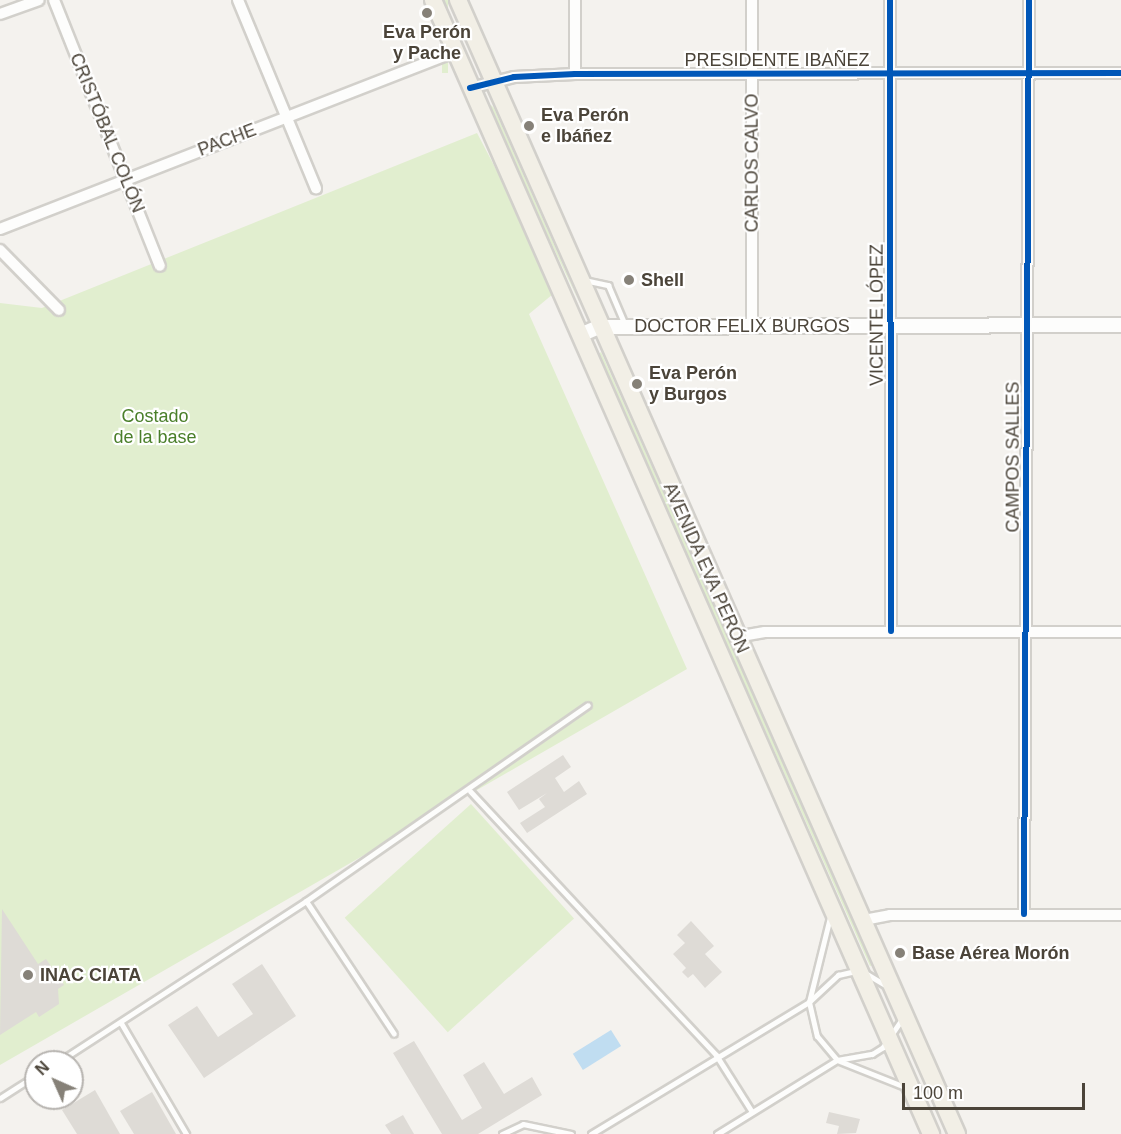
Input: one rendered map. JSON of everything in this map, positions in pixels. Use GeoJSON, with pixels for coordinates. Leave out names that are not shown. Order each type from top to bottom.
{"type":"FeatureCollection","features":[{"type":"Feature","properties":{"kind":"main road","name":"AVENIDA EVA PERÓN"},"geometry":{"type":"LineString","coordinates":[[433,0],[863,972],[932,1134]]}},
{"type":"Feature","properties":{"kind":"main road","name":"AVENIDA EVA PERÓN"},"geometry":{"type":"LineString","coordinates":[[458,0],[599,327],[736,638],[897,993],[957,1134]]}},
{"type":"Feature","properties":{"kind":"street"},"geometry":{"type":"LineString","coordinates":[[0,14],[39,0]]}},
{"type":"Feature","properties":{"kind":"street","name":"CRISTÓBAL COLÓN"},"geometry":{"type":"LineString","coordinates":[[54,0],[160,266]]}},
{"type":"Feature","properties":{"kind":"street"},"geometry":{"type":"LineString","coordinates":[[238,0],[316,188]]}},
{"type":"Feature","properties":{"kind":"street"},"geometry":{"type":"LineString","coordinates":[[575,0],[575,74]]}},
{"type":"Feature","properties":{"kind":"street","name":"CARLOS CALVO"},"geometry":{"type":"LineString","coordinates":[[752,0],[752,326]]}},
{"type":"Feature","properties":{"kind":"street","name":"VICENTE LÓPEZ"},"geometry":{"type":"LineString","coordinates":[[890,0],[891,631]]}},
{"type":"Feature","properties":{"kind":"street","name":"CAMPOS SALLES"},"geometry":{"type":"LineString","coordinates":[[1024,914],[1028,633],[1029,0]]}},
{"type":"Feature","properties":{"kind":"street","name":"PACHE"},"geometry":{"type":"LineString","coordinates":[[0,230],[455,52]]}},
{"type":"Feature","properties":{"kind":"street","name":"PRESIDENTE IBAÑEZ"},"geometry":{"type":"LineString","coordinates":[[470,88],[495,82],[575,74],[1121,73]]}},
{"type":"Feature","properties":{"kind":"street"},"geometry":{"type":"LineString","coordinates":[[0,250],[59,310]]}},
{"type":"Feature","properties":{"kind":"street","name":"DOCTOR FELIX BURGOS"},"geometry":{"type":"LineString","coordinates":[[580,335],[599,327],[1121,325]]}},
{"type":"Feature","properties":{"kind":"street"},"geometry":{"type":"LineString","coordinates":[[736,638],[765,632],[1121,632]]}},
{"type":"Feature","properties":{"kind":"street"},"geometry":{"type":"LineString","coordinates":[[864,920],[1024,914],[1121,915]]}},
{"type":"Feature","properties":{"kind":"lane"},"geometry":{"type":"LineString","coordinates":[[579,280],[608,285],[626,327]]}},
{"type":"Feature","properties":{"kind":"lane"},"geometry":{"type":"LineString","coordinates":[[77,1050],[470,791],[588,705]]}},
{"type":"Feature","properties":{"kind":"lane"},"geometry":{"type":"LineString","coordinates":[[470,791],[716,1056],[752,1112]]}},
{"type":"Feature","properties":{"kind":"lane"},"geometry":{"type":"LineString","coordinates":[[306,901],[394,1034]]}},
{"type":"Feature","properties":{"kind":"lane"},"geometry":{"type":"LineString","coordinates":[[833,904],[808,1002],[817,1036],[837,1060],[913,1091]]}},
{"type":"Feature","properties":{"kind":"lane"},"geometry":{"type":"LineString","coordinates":[[591,1134],[808,1002],[838,975],[863,972],[897,993]]}},
{"type":"Feature","properties":{"kind":"lane"},"geometry":{"type":"LineString","coordinates":[[717,1134],[837,1060],[872,1054],[890,1038],[905,1013]]}},
{"type":"Feature","properties":{"kind":"lane"},"geometry":{"type":"LineString","coordinates":[[121,1023],[186,1134]]}},
{"type":"Feature","properties":{"kind":"lane"},"geometry":{"type":"LineString","coordinates":[[0,1098],[24,1083]]}},
{"type":"Feature","properties":{"kind":"lane"},"geometry":{"type":"LineString","coordinates":[[502,1134],[523,1124],[571,1134]]}},
{"type":"Feature","properties":{"kind":"green space"},"geometry":{"type":"Polygon","coordinates":[[[442,0],[448,0],[448,73],[442,73],[442,0]]]}},
{"type":"Feature","properties":{"kind":"green space"},"geometry":{"type":"Polygon","coordinates":[[[491,105],[494,108],[582,308],[488,110],[491,105]]]}},
{"type":"Feature","properties":{"kind":"green space","name":"Costado de la base"},"geometry":{"type":"Polygon","coordinates":[[[477,133],[559,289],[529,314],[687,669],[0,1065],[0,303],[42,308],[477,133]]]}},
{"type":"Feature","properties":{"kind":"green space"},"geometry":{"type":"Polygon","coordinates":[[[601,352],[873,965],[870,966],[598,355],[601,352]]]}},
{"type":"Feature","properties":{"kind":"green space"},"geometry":{"type":"Polygon","coordinates":[[[471,804],[574,918],[448,1032],[345,918],[471,804]]]}},
{"type":"Feature","properties":{"kind":"water"},"geometry":{"type":"Polygon","coordinates":[[[611,1030],[621,1046],[583,1070],[573,1054],[611,1030]]]}},
{"type":"Feature","properties":{"kind":"building"},"geometry":{"type":"Polygon","coordinates":[[[563,755],[571,767],[555,778],[564,792],[579,781],[587,794],[527,833],[520,823],[545,807],[539,799],[547,793],[519,810],[507,792],[563,755]]]}},
{"type":"Feature","properties":{"kind":"building","name":"INAC CIATA"},"geometry":{"type":"Polygon","coordinates":[[[2,909],[38,964],[46,959],[64,985],[58,989],[59,1004],[39,1017],[36,1012],[0,1035],[2,909]]]}},
{"type":"Feature","properties":{"kind":"building"},"geometry":{"type":"Polygon","coordinates":[[[691,921],[714,946],[705,954],[722,972],[705,988],[693,974],[688,978],[682,972],[686,968],[673,954],[685,943],[677,935],[691,921]]]}},
{"type":"Feature","properties":{"kind":"building"},"geometry":{"type":"Polygon","coordinates":[[[262,964],[296,1016],[204,1078],[168,1025],[197,1006],[218,1037],[253,1014],[232,984],[262,964]]]}},
{"type":"Feature","properties":{"kind":"building"},"geometry":{"type":"Polygon","coordinates":[[[414,1041],[462,1120],[482,1108],[463,1075],[484,1062],[504,1094],[532,1077],[542,1095],[478,1134],[442,1134],[393,1053],[414,1041]]]}},
{"type":"Feature","properties":{"kind":"building"},"geometry":{"type":"Polygon","coordinates":[[[95,1090],[120,1134],[77,1134],[62,1110],[84,1110],[84,1097],[95,1090]]]}},
{"type":"Feature","properties":{"kind":"building"},"geometry":{"type":"Polygon","coordinates":[[[152,1092],[176,1134],[134,1134],[120,1111],[152,1092]]]}},
{"type":"Feature","properties":{"kind":"building"},"geometry":{"type":"Polygon","coordinates":[[[829,1112],[860,1119],[856,1133],[837,1134],[839,1126],[826,1123],[829,1112]]]}},
{"type":"Feature","properties":{"kind":"building"},"geometry":{"type":"Polygon","coordinates":[[[403,1115],[414,1134],[391,1134],[385,1125],[403,1115]]]}},
{"type":"Feature","properties":{"kind":"cycle path"},"geometry":{"type":"LineString","coordinates":[[890,0],[891,631]]}},
{"type":"Feature","properties":{"kind":"cycle path"},"geometry":{"type":"LineString","coordinates":[[1024,914],[1029,0]]}},
{"type":"Feature","properties":{"kind":"cycle path"},"geometry":{"type":"LineString","coordinates":[[470,88],[514,77],[575,74],[1121,73]]}},
{"type":"Feature","properties":{"kind":"place","name":"Eva Perón y Pache"},"geometry":{"type":"Point","coordinates":[427,13]}},
{"type":"Feature","properties":{"kind":"place","name":"Eva Perón e Ibáñez"},"geometry":{"type":"Point","coordinates":[529,126]}},
{"type":"Feature","properties":{"kind":"place","name":"Shell"},"geometry":{"type":"Point","coordinates":[629,280]}},
{"type":"Feature","properties":{"kind":"place","name":"Eva Perón y Burgos"},"geometry":{"type":"Point","coordinates":[637,384]}},
{"type":"Feature","properties":{"kind":"place","name":"Base Aérea Morón"},"geometry":{"type":"Point","coordinates":[900,953]}},
{"type":"Feature","properties":{"kind":"place","name":"INAC CIATA"},"geometry":{"type":"Point","coordinates":[28,975]}}]}
